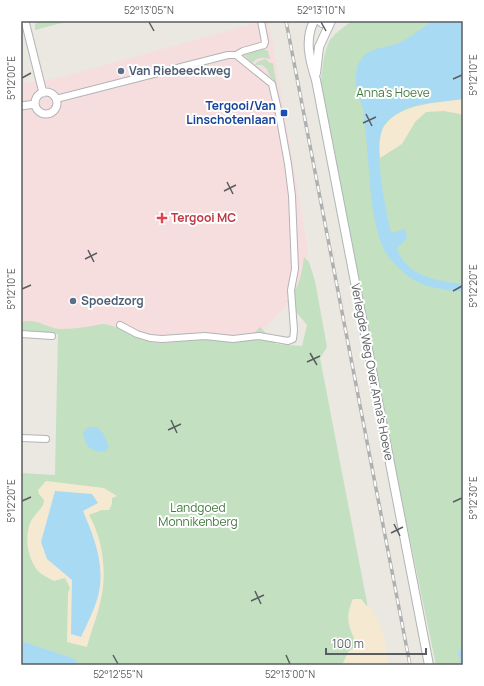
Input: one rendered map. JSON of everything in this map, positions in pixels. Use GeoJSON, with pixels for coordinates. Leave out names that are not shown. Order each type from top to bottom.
{"type":"FeatureCollection","features":[{"type":"Feature","properties":{"kind":"main road","name":"Verlegde Weg Over Anna's Hoeve"},"geometry":{"type":"LineString","coordinates":[[314,21],[310,28],[308,45],[310,60],[316,80],[429,665]]}},
{"type":"Feature","properties":{"kind":"main road"},"geometry":{"type":"LineString","coordinates":[[320,21],[322,23],[330,22]]}},
{"type":"Feature","properties":{"kind":"main road","name":"Verlegde Weg Over Anna's Hoeve"},"geometry":{"type":"LineString","coordinates":[[316,80],[319,47],[330,22]]}},
{"type":"Feature","properties":{"kind":"street"},"geometry":{"type":"LineString","coordinates":[[23,21],[43,93]]}},
{"type":"Feature","properties":{"kind":"street"},"geometry":{"type":"LineString","coordinates":[[56,99],[228,55],[236,55],[243,51],[264,45],[265,42],[261,21]]}},
{"type":"Feature","properties":{"kind":"street"},"geometry":{"type":"LineString","coordinates":[[120,325],[137,334],[150,338],[162,339],[205,336],[233,339],[259,336],[288,341],[293,339],[294,330],[291,290],[295,269],[292,196],[279,114],[272,84],[236,55]]}},
{"type":"Feature","properties":{"kind":"street"},"geometry":{"type":"LineString","coordinates":[[43,93],[51,93],[56,99],[57,104],[55,109],[49,114],[40,112],[35,104],[37,97],[43,93]]}},
{"type":"Feature","properties":{"kind":"street"},"geometry":{"type":"LineString","coordinates":[[21,106],[35,104]]}},
{"type":"Feature","properties":{"kind":"street"},"geometry":{"type":"LineString","coordinates":[[21,334],[52,336]]}},
{"type":"Feature","properties":{"kind":"street"},"geometry":{"type":"LineString","coordinates":[[21,438],[46,439]]}},
{"type":"Feature","properties":{"kind":"shaded area","name":"Tergooi MC"},"geometry":{"type":"Polygon","coordinates":[[[263,21],[267,23],[272,40],[308,252],[307,269],[295,297],[252,341],[201,352],[21,327],[21,83],[54,79],[263,21]]]}},
{"type":"Feature","properties":{"kind":"green space"},"geometry":{"type":"Polygon","coordinates":[[[38,21],[69,21],[35,30],[35,24],[38,21]]]}},
{"type":"Feature","properties":{"kind":"green space","name":"Anna's Hoeve"},"geometry":{"type":"Polygon","coordinates":[[[352,21],[463,21],[463,665],[436,665],[386,424],[321,86],[323,63],[328,44],[340,30],[352,21]]]}},
{"type":"Feature","properties":{"kind":"green space"},"geometry":{"type":"Polygon","coordinates":[[[263,49],[268,51],[270,59],[261,58],[252,63],[244,55],[263,49]]]}},
{"type":"Feature","properties":{"kind":"green space"},"geometry":{"type":"Polygon","coordinates":[[[265,59],[270,63],[273,63],[277,87],[267,69],[262,65],[255,65],[257,62],[265,59]]]}},
{"type":"Feature","properties":{"kind":"green space","name":"Landgoed Monnikenberg"},"geometry":{"type":"Polygon","coordinates":[[[304,257],[309,262],[315,281],[327,347],[320,358],[379,665],[21,665],[21,473],[55,475],[58,334],[21,330],[21,322],[32,321],[59,329],[80,328],[104,324],[115,327],[146,341],[162,343],[199,339],[238,341],[248,338],[260,327],[276,344],[302,346],[307,325],[287,301],[299,280],[304,257]]]}},
{"type":"Feature","properties":{"kind":"sand"},"geometry":{"type":"Polygon","coordinates":[[[463,99],[463,116],[444,111],[426,112],[415,122],[402,144],[380,158],[379,143],[382,130],[389,120],[399,113],[424,104],[463,99]]]}},
{"type":"Feature","properties":{"kind":"sand"},"geometry":{"type":"Polygon","coordinates":[[[46,481],[104,488],[117,496],[112,498],[112,504],[109,510],[102,510],[89,515],[94,524],[101,545],[104,578],[100,605],[87,647],[67,642],[68,593],[70,588],[65,578],[54,581],[42,574],[34,566],[29,553],[27,540],[29,527],[31,521],[44,503],[44,500],[39,494],[38,490],[46,481]]]}},
{"type":"Feature","properties":{"kind":"sand"},"geometry":{"type":"Polygon","coordinates":[[[353,599],[361,599],[371,608],[382,629],[389,665],[342,665],[348,652],[357,645],[348,617],[353,599]]]}},
{"type":"Feature","properties":{"kind":"water"},"geometry":{"type":"Polygon","coordinates":[[[432,21],[463,21],[463,99],[428,103],[408,108],[396,114],[385,124],[381,133],[379,161],[391,233],[405,229],[407,238],[397,249],[402,258],[408,266],[424,276],[463,284],[463,292],[435,288],[419,283],[404,273],[390,259],[382,246],[374,216],[363,109],[356,86],[356,75],[359,62],[367,53],[403,41],[432,21]]]}},
{"type":"Feature","properties":{"kind":"water"},"geometry":{"type":"Polygon","coordinates":[[[88,427],[97,427],[103,433],[109,447],[105,452],[92,450],[87,445],[83,433],[88,427]]]}},
{"type":"Feature","properties":{"kind":"water"},"geometry":{"type":"Polygon","coordinates":[[[55,491],[92,494],[98,503],[83,511],[99,556],[101,575],[98,598],[81,637],[71,634],[72,580],[47,559],[41,542],[55,491]]]}},
{"type":"Feature","properties":{"kind":"water"},"geometry":{"type":"Polygon","coordinates":[[[21,641],[75,659],[78,665],[21,665],[21,641]]]}},
{"type":"Feature","properties":{"kind":"water"},"geometry":{"type":"Polygon","coordinates":[[[463,644],[463,665],[461,665],[458,653],[463,644]]]}},
{"type":"Feature","properties":{"kind":"railway"},"geometry":{"type":"LineString","coordinates":[[286,21],[410,665]]}},
{"type":"Feature","properties":{"kind":"place","name":"Van Riebeeckweg"},"geometry":{"type":"Point","coordinates":[121,71]}},
{"type":"Feature","properties":{"kind":"place","name":"Tergooi/Van Linschotenlaan"},"geometry":{"type":"Point","coordinates":[284,113]}},
{"type":"Feature","properties":{"kind":"place","name":"Tergooi MC"},"geometry":{"type":"Point","coordinates":[162,218]}},
{"type":"Feature","properties":{"kind":"place","name":"Spoedzorg"},"geometry":{"type":"Point","coordinates":[73,301]}}]}
